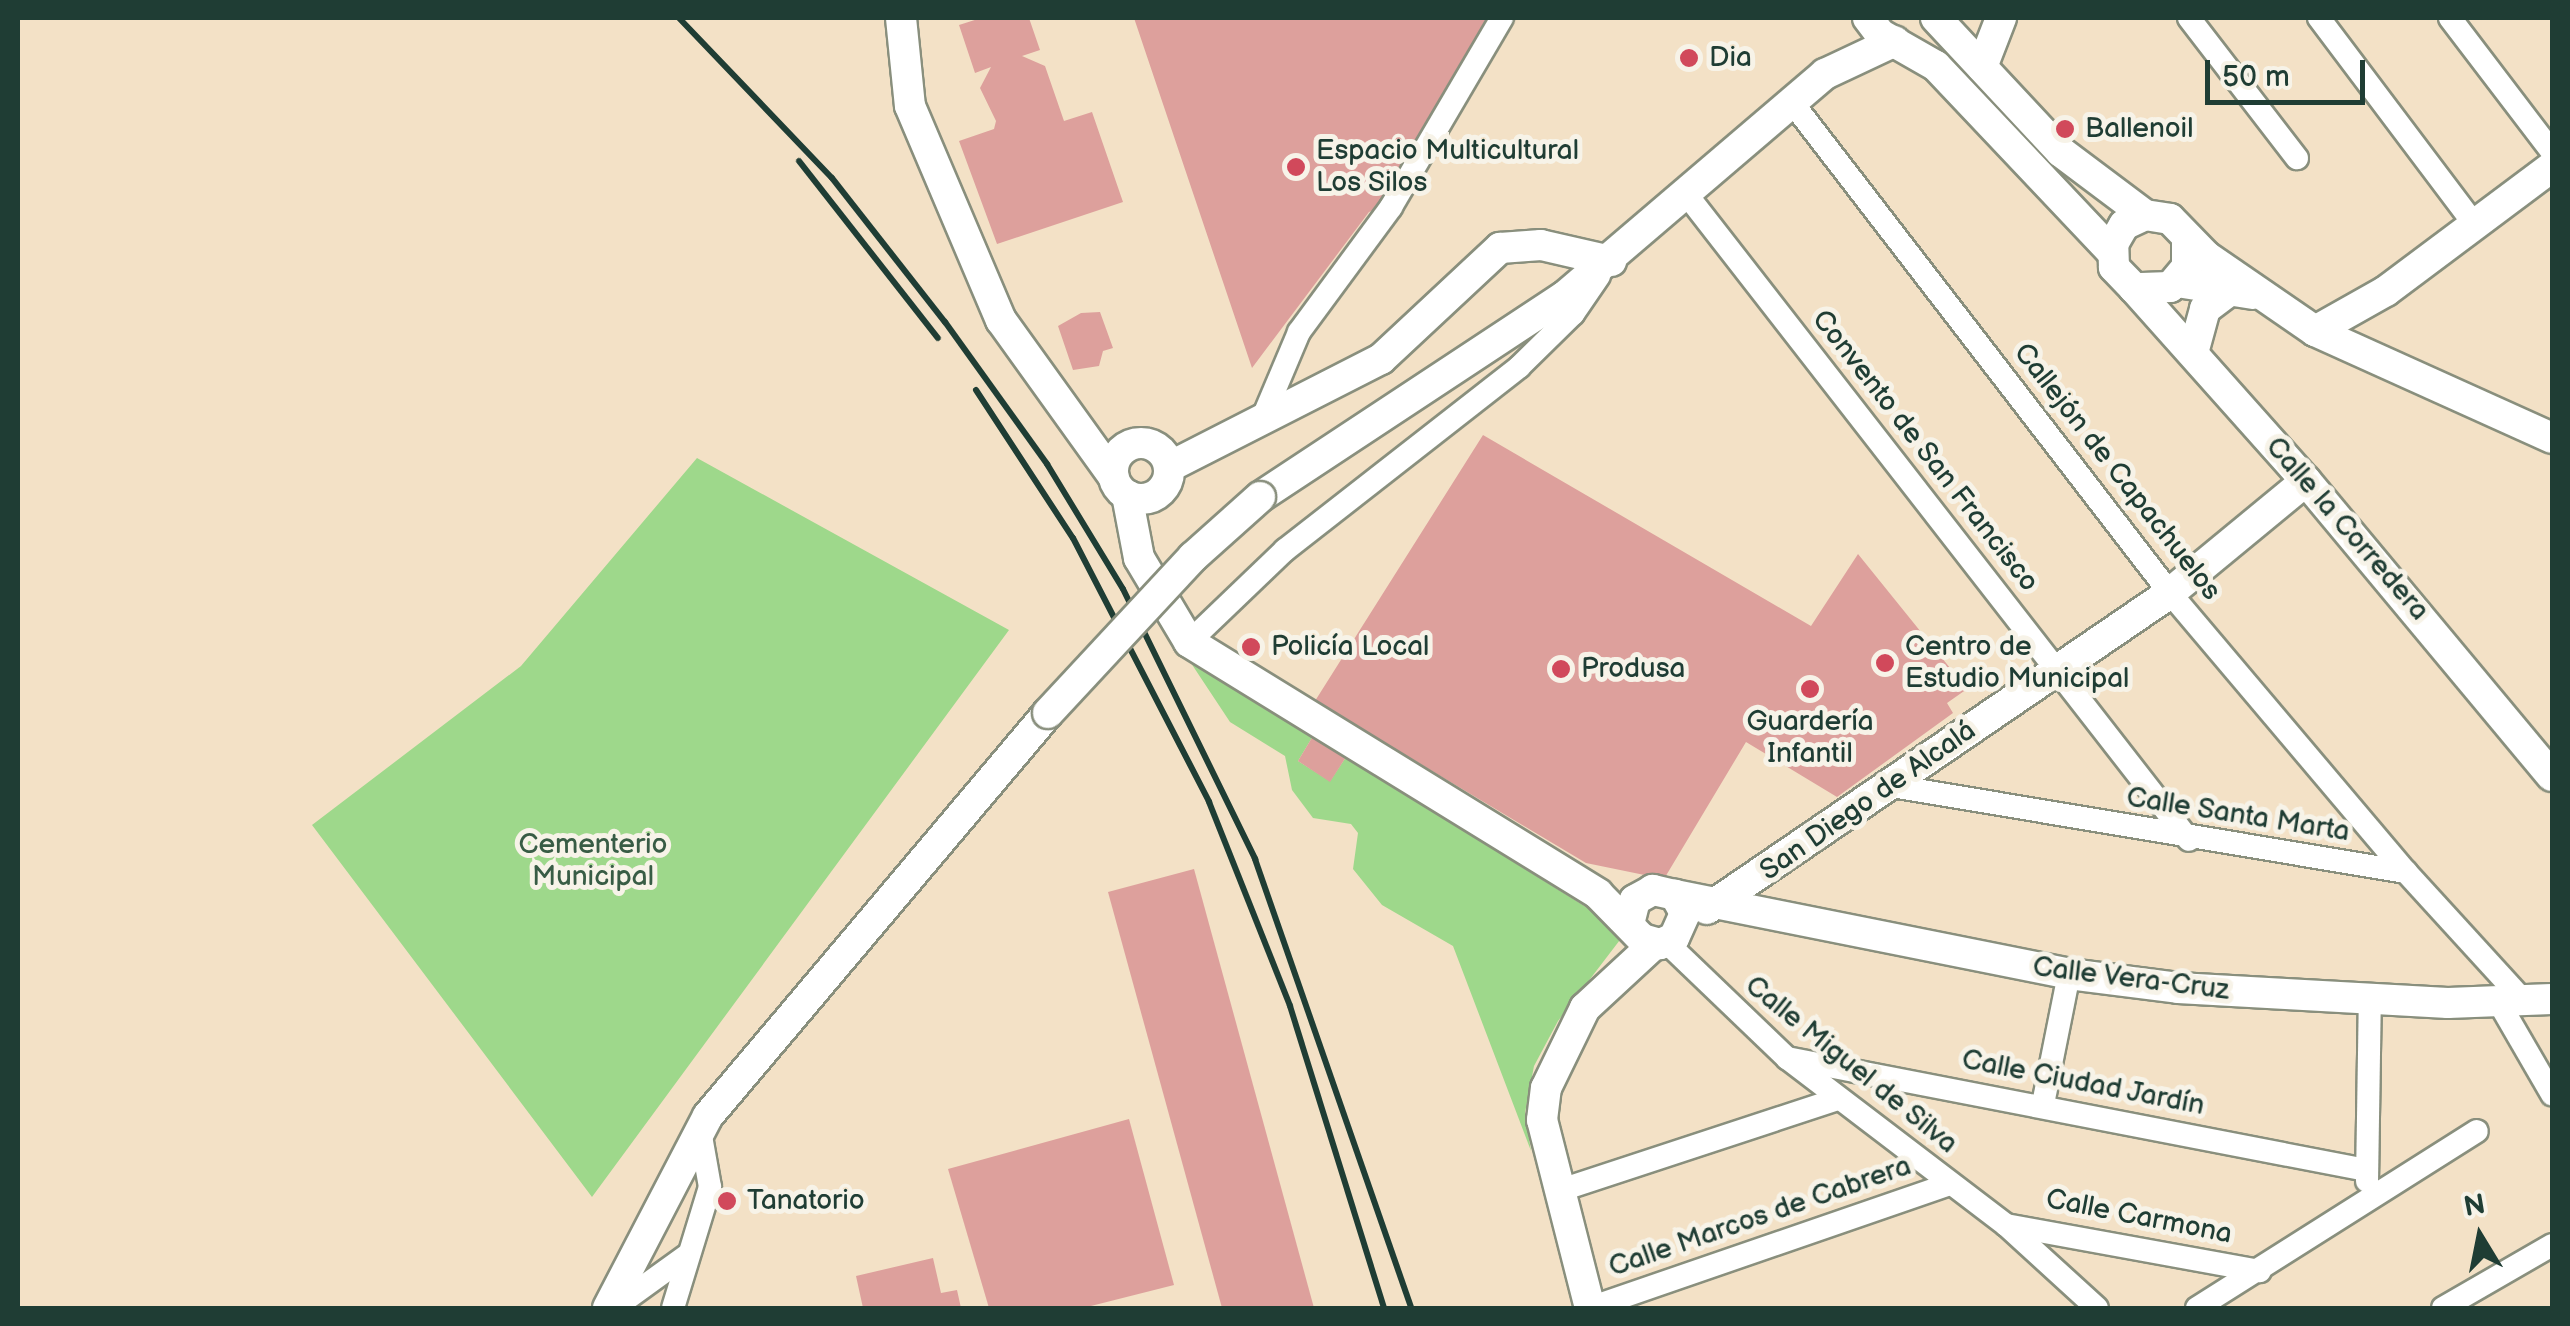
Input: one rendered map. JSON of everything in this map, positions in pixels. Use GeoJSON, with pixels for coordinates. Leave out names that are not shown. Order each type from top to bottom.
{"type":"FeatureCollection","features":[{"type":"Feature","properties":{"kind":"street"},"geometry":{"type":"LineString","coordinates":[[901,18],[910,106],[1000,320],[1120,486]]}},
{"type":"Feature","properties":{"kind":"street"},"geometry":{"type":"LineString","coordinates":[[1257,418],[1299,332],[1391,208],[1502,18]]}},
{"type":"Feature","properties":{"kind":"street"},"geometry":{"type":"LineString","coordinates":[[1824,74],[1866,18],[1936,66],[2112,252],[2118,274],[2134,288],[2152,292],[2177,283],[2233,288],[2270,300]]}},
{"type":"Feature","properties":{"kind":"street"},"geometry":{"type":"LineString","coordinates":[[611,1308],[700,1130],[876,911],[1048,713],[1193,557],[1260,497],[1611,261],[1824,74],[1898,42],[1917,38],[1935,18],[2061,152],[2145,215],[2170,220],[2187,238],[2314,331],[2552,438]]}},
{"type":"Feature","properties":{"kind":"street"},"geometry":{"type":"LineString","coordinates":[[1982,67],[2001,18]]}},
{"type":"Feature","properties":{"kind":"street"},"geometry":{"type":"LineString","coordinates":[[2189,18],[2297,158]]}},
{"type":"Feature","properties":{"kind":"street"},"geometry":{"type":"LineString","coordinates":[[2319,18],[2474,224]]}},
{"type":"Feature","properties":{"kind":"street"},"geometry":{"type":"LineString","coordinates":[[2450,18],[2552,152]]}},
{"type":"Feature","properties":{"kind":"street","name":"Callejón de Capachuelos"},"geometry":{"type":"LineString","coordinates":[[1791,100],[2170,593],[2406,872]]}},
{"type":"Feature","properties":{"kind":"street"},"geometry":{"type":"LineString","coordinates":[[2314,331],[2386,291],[2552,166]]}},
{"type":"Feature","properties":{"kind":"street","name":"Convento de San Francisco"},"geometry":{"type":"LineString","coordinates":[[1686,195],[2190,840]]}},
{"type":"Feature","properties":{"kind":"street"},"geometry":{"type":"LineString","coordinates":[[2112,252],[2119,230],[2145,215]]}},
{"type":"Feature","properties":{"kind":"street"},"geometry":{"type":"LineString","coordinates":[[2187,238],[2189,262],[2177,283],[2193,354]]}},
{"type":"Feature","properties":{"kind":"street"},"geometry":{"type":"LineString","coordinates":[[1120,486],[1155,462],[1380,360],[1500,248],[1542,245],[1611,261]]}},
{"type":"Feature","properties":{"kind":"street"},"geometry":{"type":"LineString","coordinates":[[1189,642],[1285,550],[1519,366],[1573,314],[1611,261]]}},
{"type":"Feature","properties":{"kind":"street","name":"Calle la Corredera"},"geometry":{"type":"LineString","coordinates":[[2134,288],[2306,481],[2552,776]]}},
{"type":"Feature","properties":{"kind":"street"},"geometry":{"type":"LineString","coordinates":[[2193,354],[2204,309],[2233,288]]}},
{"type":"Feature","properties":{"kind":"street"},"geometry":{"type":"LineString","coordinates":[[2360,350],[2386,291]]}},
{"type":"Feature","properties":{"kind":"street"},"geometry":{"type":"LineString","coordinates":[[1065,407],[1155,462]]}},
{"type":"Feature","properties":{"kind":"street"},"geometry":{"type":"LineString","coordinates":[[1155,462],[1122,451],[1120,486],[1138,558],[1189,642],[1585,886],[1657,921]]}},
{"type":"Feature","properties":{"kind":"street"},"geometry":{"type":"LineString","coordinates":[[1138,558],[1155,462]]}},
{"type":"Feature","properties":{"kind":"street","name":"San Diego de Alcalá"},"geometry":{"type":"LineString","coordinates":[[1590,1308],[1542,1120],[1549,1074],[1568,1034],[1657,921],[1716,903],[1892,786],[2170,593],[2306,481]]}},
{"type":"Feature","properties":{"kind":"street","name":"Calle Santa Marta"},"geometry":{"type":"LineString","coordinates":[[1892,786],[2190,840],[2406,872]]}},
{"type":"Feature","properties":{"kind":"street"},"geometry":{"type":"LineString","coordinates":[[2406,872],[2524,999],[2552,1094]]}},
{"type":"Feature","properties":{"kind":"street","name":"Calle Vera-Cruz"},"geometry":{"type":"LineString","coordinates":[[1716,903],[2069,974],[2178,988],[2370,999],[2524,999]]}},
{"type":"Feature","properties":{"kind":"street","name":"Calle Miguel de Silva"},"geometry":{"type":"LineString","coordinates":[[1657,921],[1787,1058],[2006,1226],[2097,1308]]}},
{"type":"Feature","properties":{"kind":"street"},"geometry":{"type":"LineString","coordinates":[[2043,1104],[2069,974]]}},
{"type":"Feature","properties":{"kind":"street"},"geometry":{"type":"LineString","coordinates":[[2368,1198],[2370,999]]}},
{"type":"Feature","properties":{"kind":"street","name":"Calle Ciudad Jardín"},"geometry":{"type":"LineString","coordinates":[[1787,1058],[2043,1104],[2366,1170]]}},
{"type":"Feature","properties":{"kind":"street"},"geometry":{"type":"LineString","coordinates":[[1558,1192],[1838,1099]]}},
{"type":"Feature","properties":{"kind":"street"},"geometry":{"type":"LineString","coordinates":[[673,1308],[710,1187],[700,1130]]}},
{"type":"Feature","properties":{"kind":"street"},"geometry":{"type":"LineString","coordinates":[[2197,1308],[2478,1131]]}},
{"type":"Feature","properties":{"kind":"street","name":"Calle Marcos de Cabrera"},"geometry":{"type":"LineString","coordinates":[[1590,1308],[1950,1184]]}},
{"type":"Feature","properties":{"kind":"street","name":"Calle Carmona"},"geometry":{"type":"LineString","coordinates":[[2006,1226],[2260,1271]]}},
{"type":"Feature","properties":{"kind":"street"},"geometry":{"type":"LineString","coordinates":[[2443,1308],[2552,1246]]}},
{"type":"Feature","properties":{"kind":"street"},"geometry":{"type":"LineString","coordinates":[[611,1308],[686,1256]]}},
{"type":"Feature","properties":{"kind":"green space","name":"Cementerio Municipal"},"geometry":{"type":"Polygon","coordinates":[[[697,458],[1009,630],[592,1197],[312,825],[521,666],[697,458]]]}},
{"type":"Feature","properties":{"kind":"green space"},"geometry":{"type":"Polygon","coordinates":[[[1185,654],[1313,736],[1298,761],[1330,781],[1346,757],[1626,932],[1558,1021],[1534,1066],[1525,1113],[1531,1151],[1453,946],[1382,905],[1353,869],[1358,833],[1351,824],[1313,818],[1292,790],[1285,756],[1230,722],[1185,654]]]}},
{"type":"Feature","properties":{"kind":"building"},"geometry":{"type":"Polygon","coordinates":[[[981,18],[1029,18],[1040,50],[1022,56],[1045,66],[1064,121],[1092,112],[1123,202],[997,244],[959,141],[994,129],[996,121],[980,88],[991,67],[975,73],[959,25],[981,18]]]}},
{"type":"Feature","properties":{"kind":"building","name":"Espacio Multicultural Los Silos"},"geometry":{"type":"Polygon","coordinates":[[[1134,18],[1491,18],[1380,208],[1369,212],[1252,368],[1134,18]]]}},
{"type":"Feature","properties":{"kind":"building"},"geometry":{"type":"Polygon","coordinates":[[[1100,312],[1113,348],[1103,351],[1099,366],[1073,370],[1058,326],[1081,313],[1100,312]]]}},
{"type":"Feature","properties":{"kind":"building","name":"Produsa"},"geometry":{"type":"Polygon","coordinates":[[[1483,435],[1811,626],[1858,554],[1967,689],[1947,703],[1953,713],[1837,797],[1746,742],[1664,879],[1586,863],[1315,701],[1483,435]]]}},
{"type":"Feature","properties":{"kind":"building"},"geometry":{"type":"Polygon","coordinates":[[[1313,736],[1346,757],[1330,782],[1298,761],[1313,736]]]}},
{"type":"Feature","properties":{"kind":"building"},"geometry":{"type":"Polygon","coordinates":[[[1194,869],[1314,1308],[1222,1308],[1108,892],[1194,869]]]}},
{"type":"Feature","properties":{"kind":"building"},"geometry":{"type":"Polygon","coordinates":[[[1129,1119],[1174,1285],[1083,1308],[989,1308],[948,1169],[1129,1119]]]}},
{"type":"Feature","properties":{"kind":"building"},"geometry":{"type":"Polygon","coordinates":[[[933,1258],[941,1293],[957,1290],[961,1308],[863,1308],[856,1276],[933,1258]]]}},
{"type":"Feature","properties":{"kind":"railway"},"geometry":{"type":"LineString","coordinates":[[679,18],[832,178],[945,322],[1047,464],[1123,589],[1255,859],[1411,1308]]}},
{"type":"Feature","properties":{"kind":"railway"},"geometry":{"type":"LineString","coordinates":[[799,161],[938,338]]}},
{"type":"Feature","properties":{"kind":"railway"},"geometry":{"type":"LineString","coordinates":[[976,390],[1073,538],[1209,802],[1290,1006],[1384,1308]]}},
{"type":"Feature","properties":{"kind":"place","name":"Dia"},"geometry":{"type":"Point","coordinates":[1689,58]}},
{"type":"Feature","properties":{"kind":"place","name":"Ballenoil"},"geometry":{"type":"Point","coordinates":[2065,129]}},
{"type":"Feature","properties":{"kind":"place","name":"Espacio Multicultural Los Silos"},"geometry":{"type":"Point","coordinates":[1296,167]}},
{"type":"Feature","properties":{"kind":"place","name":"Policía Local"},"geometry":{"type":"Point","coordinates":[1251,647]}},
{"type":"Feature","properties":{"kind":"place","name":"Centro de Estudio Municipal"},"geometry":{"type":"Point","coordinates":[1885,663]}},
{"type":"Feature","properties":{"kind":"place","name":"Produsa"},"geometry":{"type":"Point","coordinates":[1561,669]}},
{"type":"Feature","properties":{"kind":"place","name":"Guardería Infantil"},"geometry":{"type":"Point","coordinates":[1810,689]}},
{"type":"Feature","properties":{"kind":"place","name":"Tanatorio"},"geometry":{"type":"Point","coordinates":[727,1201]}}]}
